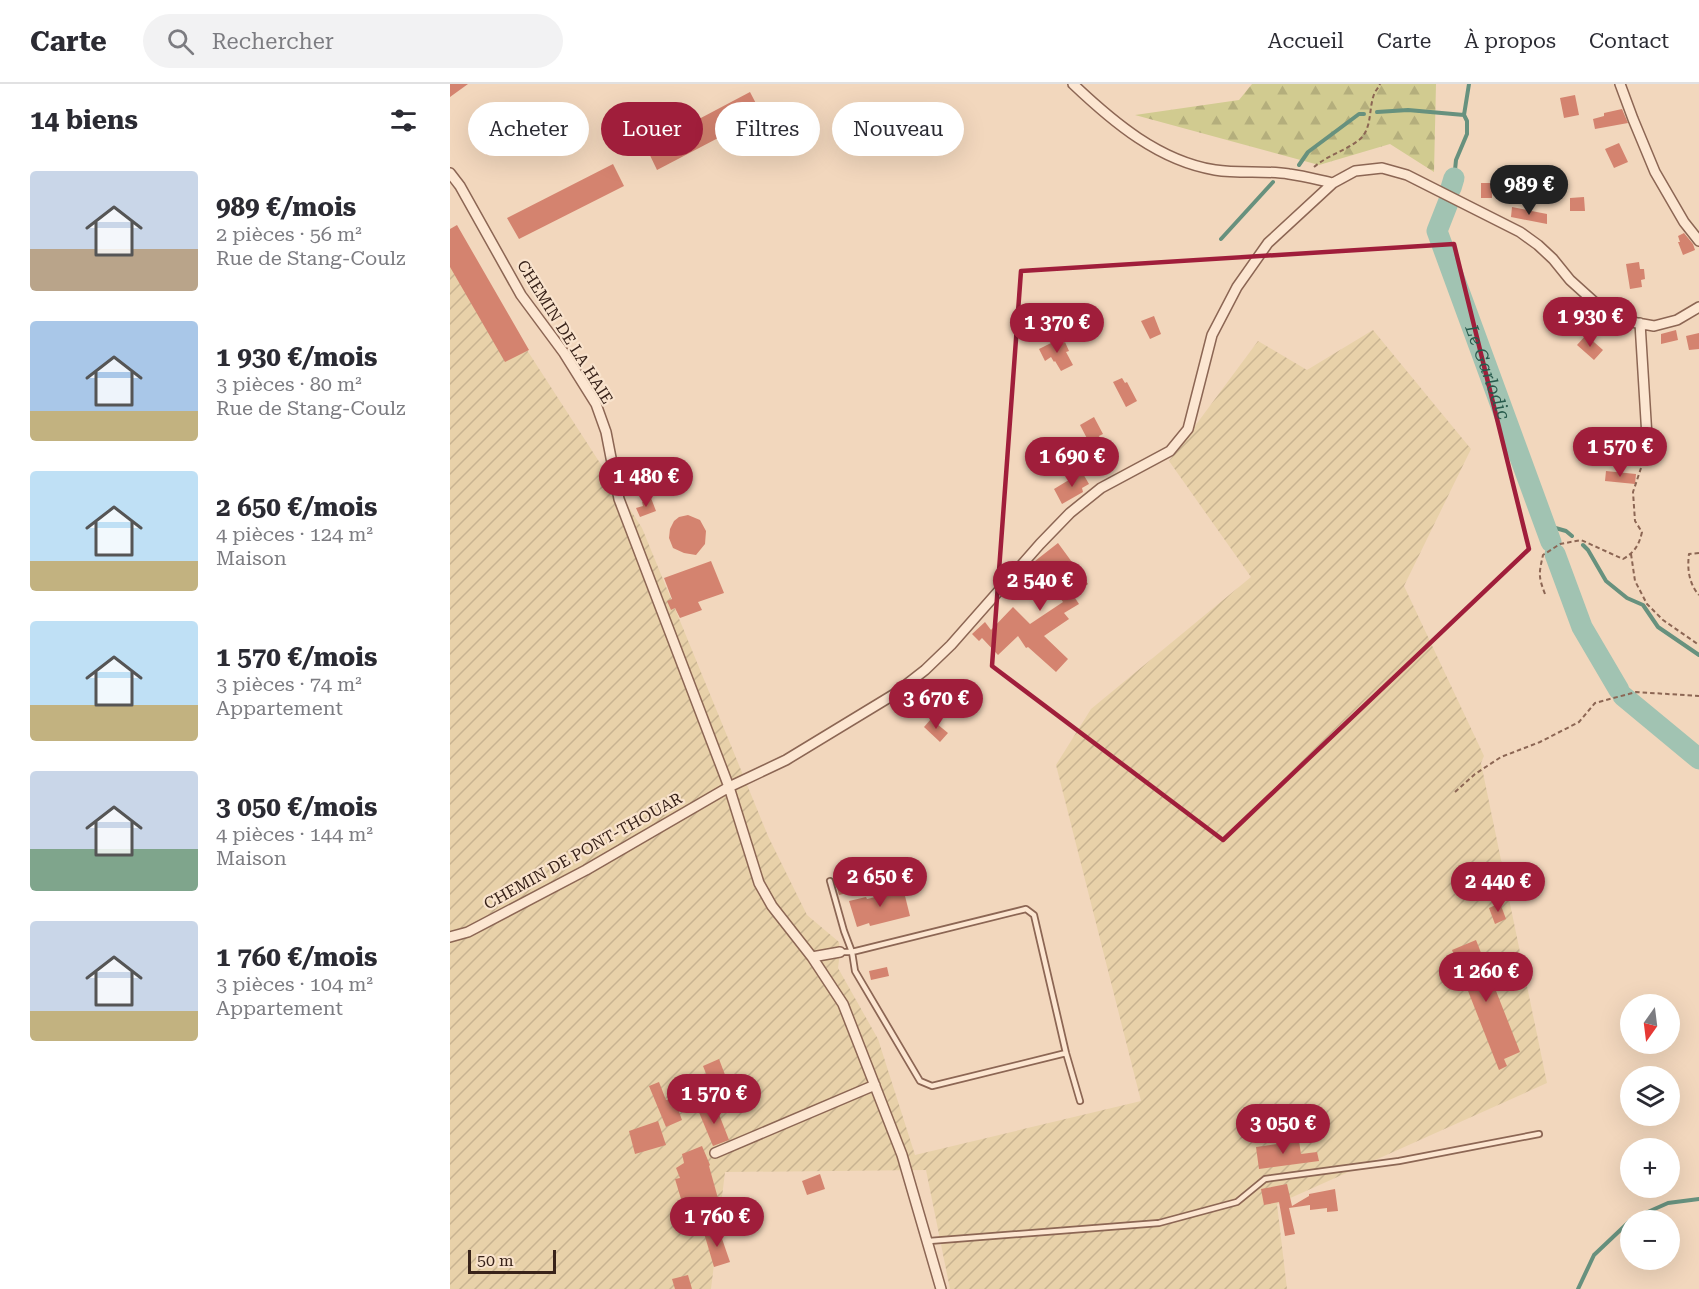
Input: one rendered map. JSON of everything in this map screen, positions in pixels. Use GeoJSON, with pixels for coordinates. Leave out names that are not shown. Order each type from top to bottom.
{"type":"FeatureCollection","features":[{"type":"Feature","properties":{"kind":"street"},"geometry":{"type":"LineString","coordinates":[[1073,84],[1103,113],[1155,149],[1190,165],[1217,171],[1288,174],[1334,183]]}},
{"type":"Feature","properties":{"kind":"street"},"geometry":{"type":"LineString","coordinates":[[1620,84],[1655,172],[1684,222],[1699,241]]}},
{"type":"Feature","properties":{"kind":"street","name":"CHEMIN DE PONT-THOUAR"},"geometry":{"type":"LineString","coordinates":[[450,937],[468,932],[586,870],[729,787],[786,760],[893,695],[926,670],[1070,513],[1101,488],[1170,451],[1188,429],[1212,335],[1237,287],[1268,243],[1334,183],[1355,171],[1382,168],[1407,175],[1520,232],[1553,259],[1570,280],[1601,308],[1626,321],[1640,323]]}},
{"type":"Feature","properties":{"kind":"street","name":"CHEMIN DE LA HAIE"},"geometry":{"type":"LineString","coordinates":[[450,173],[460,186],[521,295],[564,353],[596,404],[606,432],[620,499],[729,787],[759,883],[772,906],[812,957],[843,1004],[903,1155],[941,1289]]}},
{"type":"Feature","properties":{"kind":"street"},"geometry":{"type":"LineString","coordinates":[[1644,460],[1647,437],[1640,323],[1654,326],[1677,320],[1699,307]]}},
{"type":"Feature","properties":{"kind":"street"},"geometry":{"type":"LineString","coordinates":[[812,957],[840,952]]}},
{"type":"Feature","properties":{"kind":"street"},"geometry":{"type":"LineString","coordinates":[[715,1153],[875,1085]]}},
{"type":"Feature","properties":{"kind":"lane"},"geometry":{"type":"LineString","coordinates":[[830,881],[852,952],[855,971],[921,1081],[932,1086],[1066,1053]]}},
{"type":"Feature","properties":{"kind":"lane"},"geometry":{"type":"LineString","coordinates":[[840,952],[852,952],[1026,909],[1034,915],[1066,1053],[1080,1101]]}},
{"type":"Feature","properties":{"kind":"lane"},"geometry":{"type":"LineString","coordinates":[[929,1241],[1159,1223],[1237,1202],[1264,1179],[1399,1161],[1539,1134]]}},
{"type":"Feature","properties":{"kind":"path"},"geometry":{"type":"LineString","coordinates":[[1310,178],[1314,168],[1322,160],[1360,140],[1365,132],[1375,92],[1380,84]]}},
{"type":"Feature","properties":{"kind":"path"},"geometry":{"type":"LineString","coordinates":[[1545,594],[1539,579],[1543,555],[1560,544],[1581,540],[1623,559],[1640,544],[1642,532],[1635,521],[1633,492],[1644,460]]}},
{"type":"Feature","properties":{"kind":"path"},"geometry":{"type":"LineString","coordinates":[[1699,553],[1689,554],[1688,566],[1693,588],[1699,595]]}},
{"type":"Feature","properties":{"kind":"path"},"geometry":{"type":"LineString","coordinates":[[1631,554],[1635,581],[1647,604],[1663,620],[1699,645]]}},
{"type":"Feature","properties":{"kind":"path"},"geometry":{"type":"LineString","coordinates":[[1455,792],[1475,774],[1501,757],[1540,742],[1579,722],[1595,703],[1636,692],[1699,696]]}},
{"type":"Feature","properties":{"kind":"highlighted area"},"geometry":{"type":"Polygon","coordinates":[[[1454,244],[1529,549],[1223,840],[992,666],[1021,271],[1454,244]]]}},
{"type":"Feature","properties":{"kind":"shaded area"},"geometry":{"type":"Polygon","coordinates":[[[450,231],[642,528],[768,836],[807,915],[839,942],[838,968],[878,1039],[915,1155],[1141,1101],[1056,765],[1091,709],[1251,577],[1169,461],[1258,341],[1307,370],[1373,330],[1471,449],[1404,586],[1484,756],[1481,763],[1547,1083],[1277,1204],[1287,1289],[950,1289],[926,1170],[725,1172],[711,1289],[450,1289],[450,231]]]}},
{"type":"Feature","properties":{"kind":"green space"},"geometry":{"type":"Polygon","coordinates":[[[1252,84],[1436,84],[1434,172],[1390,144],[1319,165],[1135,115],[1239,100],[1252,84]]]}},
{"type":"Feature","properties":{"kind":"building"},"geometry":{"type":"Polygon","coordinates":[[[450,84],[468,84],[450,97],[450,84]]]}},
{"type":"Feature","properties":{"kind":"building"},"geometry":{"type":"Polygon","coordinates":[[[750,92],[755,102],[731,102],[750,92]]]}},
{"type":"Feature","properties":{"kind":"building"},"geometry":{"type":"Polygon","coordinates":[[[1575,95],[1579,115],[1564,118],[1560,98],[1575,95]]]}},
{"type":"Feature","properties":{"kind":"building"},"geometry":{"type":"Polygon","coordinates":[[[1622,109],[1628,123],[1595,129],[1593,119],[1604,116],[1604,113],[1622,109]]]}},
{"type":"Feature","properties":{"kind":"building"},"geometry":{"type":"Polygon","coordinates":[[[715,111],[715,140],[703,146],[703,117],[715,111]]]}},
{"type":"Feature","properties":{"kind":"building"},"geometry":{"type":"Polygon","coordinates":[[[1619,143],[1628,162],[1614,168],[1605,149],[1619,143]]]}},
{"type":"Feature","properties":{"kind":"building"},"geometry":{"type":"Polygon","coordinates":[[[650,156],[684,156],[657,170],[650,156]]]}},
{"type":"Feature","properties":{"kind":"building"},"geometry":{"type":"Polygon","coordinates":[[[613,164],[624,186],[519,239],[507,218],[613,164]]]}},
{"type":"Feature","properties":{"kind":"building"},"geometry":{"type":"Polygon","coordinates":[[[1481,183],[1492,183],[1492,198],[1481,198],[1481,183]]]}},
{"type":"Feature","properties":{"kind":"building"},"geometry":{"type":"Polygon","coordinates":[[[1584,197],[1585,211],[1570,211],[1570,198],[1584,197]]]}},
{"type":"Feature","properties":{"kind":"building"},"geometry":{"type":"Polygon","coordinates":[[[1512,207],[1547,214],[1547,224],[1511,217],[1512,207]]]}},
{"type":"Feature","properties":{"kind":"building"},"geometry":{"type":"Polygon","coordinates":[[[457,225],[529,350],[505,362],[450,267],[450,229],[457,225]]]}},
{"type":"Feature","properties":{"kind":"building"},"geometry":{"type":"Polygon","coordinates":[[[1684,233],[1695,250],[1683,255],[1678,236],[1684,233]]]}},
{"type":"Feature","properties":{"kind":"building"},"geometry":{"type":"Polygon","coordinates":[[[1639,262],[1640,269],[1644,269],[1645,279],[1641,280],[1642,287],[1630,289],[1626,264],[1639,262]]]}},
{"type":"Feature","properties":{"kind":"building"},"geometry":{"type":"Polygon","coordinates":[[[1154,316],[1161,334],[1150,339],[1141,321],[1154,316]]]}},
{"type":"Feature","properties":{"kind":"building"},"geometry":{"type":"Polygon","coordinates":[[[1676,330],[1678,340],[1661,344],[1661,334],[1676,330]]]}},
{"type":"Feature","properties":{"kind":"building"},"geometry":{"type":"Polygon","coordinates":[[[1699,333],[1699,349],[1689,350],[1686,336],[1699,333]]]}},
{"type":"Feature","properties":{"kind":"building"},"geometry":{"type":"Polygon","coordinates":[[[1586,335],[1603,350],[1594,360],[1577,345],[1586,335]]]}},
{"type":"Feature","properties":{"kind":"building"},"geometry":{"type":"Polygon","coordinates":[[[1059,339],[1062,344],[1065,342],[1069,351],[1066,352],[1073,365],[1061,371],[1051,357],[1045,361],[1039,349],[1059,339]]]}},
{"type":"Feature","properties":{"kind":"building"},"geometry":{"type":"Polygon","coordinates":[[[1122,378],[1125,383],[1127,382],[1137,401],[1126,407],[1113,382],[1122,378]]]}},
{"type":"Feature","properties":{"kind":"building"},"geometry":{"type":"Polygon","coordinates":[[[1094,417],[1103,434],[1099,436],[1102,443],[1092,448],[1080,425],[1094,417]]]}},
{"type":"Feature","properties":{"kind":"building"},"geometry":{"type":"Polygon","coordinates":[[[1606,471],[1636,474],[1635,484],[1605,481],[1606,471]]]}},
{"type":"Feature","properties":{"kind":"building"},"geometry":{"type":"Polygon","coordinates":[[[1082,472],[1089,484],[1082,488],[1083,492],[1062,504],[1054,489],[1082,472]]]}},
{"type":"Feature","properties":{"kind":"building"},"geometry":{"type":"Polygon","coordinates":[[[651,498],[656,511],[640,517],[636,508],[643,506],[642,502],[651,498]]]}},
{"type":"Feature","properties":{"kind":"building"},"geometry":{"type":"Polygon","coordinates":[[[688,515],[700,520],[706,531],[705,544],[696,555],[673,548],[669,538],[674,521],[688,515]]]}},
{"type":"Feature","properties":{"kind":"building"},"geometry":{"type":"Polygon","coordinates":[[[1058,543],[1088,584],[1073,595],[1079,604],[1064,613],[1069,619],[1044,636],[1068,659],[1056,672],[1028,647],[1026,648],[1018,636],[998,655],[982,638],[979,641],[972,634],[985,622],[991,630],[1013,607],[1030,624],[1063,602],[1035,561],[1058,543]]]}},
{"type":"Feature","properties":{"kind":"building"},"geometry":{"type":"Polygon","coordinates":[[[711,561],[724,593],[698,602],[702,610],[680,618],[675,608],[671,610],[667,601],[672,599],[664,578],[711,561]]]}},
{"type":"Feature","properties":{"kind":"building"},"geometry":{"type":"Polygon","coordinates":[[[931,719],[948,733],[940,742],[924,727],[931,719]]]}},
{"type":"Feature","properties":{"kind":"building"},"geometry":{"type":"Polygon","coordinates":[[[848,878],[851,892],[839,895],[835,881],[848,878]]]}},
{"type":"Feature","properties":{"kind":"building"},"geometry":{"type":"Polygon","coordinates":[[[903,888],[910,916],[857,927],[849,901],[888,894],[888,891],[903,888]]]}},
{"type":"Feature","properties":{"kind":"building"},"geometry":{"type":"Polygon","coordinates":[[[1500,903],[1506,919],[1495,924],[1489,908],[1500,903]]]}},
{"type":"Feature","properties":{"kind":"building"},"geometry":{"type":"Polygon","coordinates":[[[1476,940],[1520,1052],[1504,1059],[1507,1066],[1499,1070],[1452,950],[1476,940]]]}},
{"type":"Feature","properties":{"kind":"building"},"geometry":{"type":"Polygon","coordinates":[[[887,967],[889,976],[871,980],[869,971],[887,967]]]}},
{"type":"Feature","properties":{"kind":"building"},"geometry":{"type":"Polygon","coordinates":[[[719,1059],[727,1080],[711,1086],[703,1066],[719,1059]]]}},
{"type":"Feature","properties":{"kind":"building"},"geometry":{"type":"Polygon","coordinates":[[[659,1082],[666,1100],[674,1098],[682,1120],[666,1127],[649,1086],[659,1082]]]}},
{"type":"Feature","properties":{"kind":"building"},"geometry":{"type":"Polygon","coordinates":[[[715,1104],[729,1140],[713,1146],[698,1110],[715,1104]]]}},
{"type":"Feature","properties":{"kind":"building"},"geometry":{"type":"Polygon","coordinates":[[[1255,1115],[1258,1128],[1245,1130],[1243,1118],[1255,1115]]]}},
{"type":"Feature","properties":{"kind":"building"},"geometry":{"type":"Polygon","coordinates":[[[658,1121],[666,1145],[635,1154],[629,1131],[658,1121]]]}},
{"type":"Feature","properties":{"kind":"building"},"geometry":{"type":"Polygon","coordinates":[[[1299,1141],[1301,1154],[1317,1152],[1319,1161],[1259,1169],[1256,1147],[1299,1141]]]}},
{"type":"Feature","properties":{"kind":"building"},"geometry":{"type":"Polygon","coordinates":[[[702,1146],[710,1165],[719,1202],[714,1204],[716,1211],[687,1219],[675,1179],[680,1178],[676,1168],[684,1163],[682,1154],[702,1146]]]}},
{"type":"Feature","properties":{"kind":"building"},"geometry":{"type":"Polygon","coordinates":[[[820,1174],[825,1189],[807,1195],[802,1181],[820,1174]]]}},
{"type":"Feature","properties":{"kind":"building"},"geometry":{"type":"Polygon","coordinates":[[[1287,1184],[1292,1206],[1309,1194],[1335,1189],[1338,1211],[1327,1212],[1327,1208],[1310,1210],[1310,1205],[1289,1208],[1295,1234],[1285,1236],[1279,1202],[1264,1205],[1261,1189],[1287,1184]]]}},
{"type":"Feature","properties":{"kind":"building"},"geometry":{"type":"Polygon","coordinates":[[[718,1227],[730,1262],[714,1267],[704,1233],[718,1227]]]}},
{"type":"Feature","properties":{"kind":"building"},"geometry":{"type":"Polygon","coordinates":[[[688,1275],[692,1289],[675,1289],[672,1279],[688,1275]]]}},
{"type":"Feature","properties":{"kind":"waterway","name":"Le Garlodic"},"geometry":{"type":"LineString","coordinates":[[1455,170],[1456,160],[1467,134],[1467,121],[1464,115],[1469,84]]}},
{"type":"Feature","properties":{"kind":"waterway"},"geometry":{"type":"LineString","coordinates":[[1377,112],[1408,110],[1464,115]]}},
{"type":"Feature","properties":{"kind":"waterway"},"geometry":{"type":"LineString","coordinates":[[1299,165],[1308,152],[1359,114],[1364,114]]}},
{"type":"Feature","properties":{"kind":"waterway","name":"Le Garlodic"},"geometry":{"type":"LineString","coordinates":[[1451,188],[1454,178]]}},
{"type":"Feature","properties":{"kind":"waterway"},"geometry":{"type":"LineString","coordinates":[[1221,239],[1273,182]]}},
{"type":"Feature","properties":{"kind":"waterway","name":"Le Garlodic"},"geometry":{"type":"LineString","coordinates":[[1448,203],[1437,231],[1551,542]]}},
{"type":"Feature","properties":{"kind":"waterway"},"geometry":{"type":"LineString","coordinates":[[1545,525],[1566,531],[1572,536]]}},
{"type":"Feature","properties":{"kind":"waterway"},"geometry":{"type":"LineString","coordinates":[[1583,545],[1606,581],[1627,598],[1643,605],[1658,627],[1699,655]]}},
{"type":"Feature","properties":{"kind":"waterway","name":"Le Garlodic"},"geometry":{"type":"LineString","coordinates":[[1555,554],[1582,627],[1619,690]]}},
{"type":"Feature","properties":{"kind":"waterway","name":"Le Garlodic"},"geometry":{"type":"LineString","coordinates":[[1623,696],[1699,759]]}},
{"type":"Feature","properties":{"kind":"waterway"},"geometry":{"type":"LineString","coordinates":[[1578,1289],[1594,1255],[1632,1219],[1668,1203],[1699,1199]]}}]}
